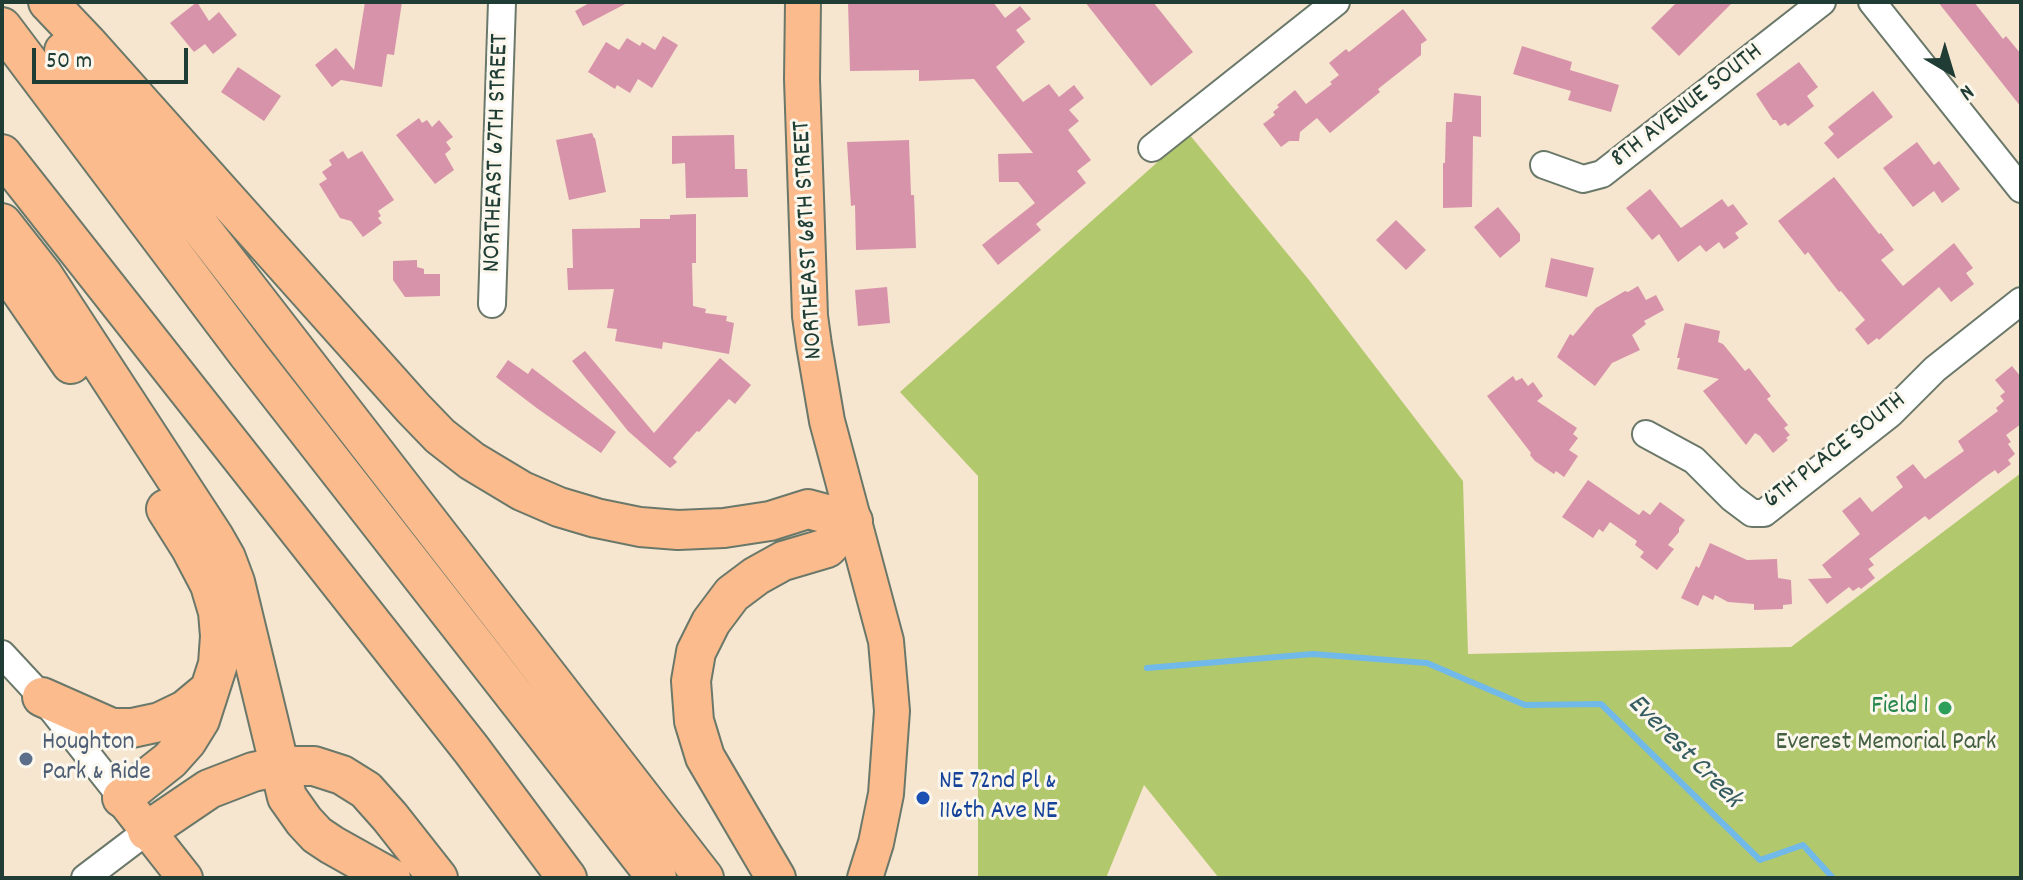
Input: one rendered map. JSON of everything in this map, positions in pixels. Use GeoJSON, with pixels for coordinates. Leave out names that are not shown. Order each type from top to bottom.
{"type":"FeatureCollection","features":[{"type":"Feature","properties":{"kind":"highway"},"geometry":{"type":"LineString","coordinates":[[26,2],[704,878]]}},
{"type":"Feature","properties":{"kind":"highway"},"geometry":{"type":"LineString","coordinates":[[48,2],[413,408],[440,436],[490,473],[559,507],[640,527],[678,530],[724,528],[770,521],[808,509],[853,521],[827,548],[783,561],[732,594],[711,622],[696,652],[691,681],[694,721],[705,757],[776,878]]}},
{"type":"Feature","properties":{"kind":"highway"},"geometry":{"type":"LineString","coordinates":[[2,27],[248,354],[657,878]]}},
{"type":"Feature","properties":{"kind":"highway"},"geometry":{"type":"LineString","coordinates":[[2,154],[471,749],[567,878]]}},
{"type":"Feature","properties":{"kind":"highway"},"geometry":{"type":"LineString","coordinates":[[2,223],[43,275],[226,558],[235,582],[287,797],[317,835],[391,878]]}},
{"type":"Feature","properties":{"kind":"highway"},"geometry":{"type":"LineString","coordinates":[[2,264],[129,449],[190,547],[210,585],[218,612],[218,664],[200,720],[170,760],[122,798]]}},
{"type":"Feature","properties":{"kind":"highway"},"geometry":{"type":"LineString","coordinates":[[42,697],[112,728],[132,728],[173,716],[209,690]]}},
{"type":"Feature","properties":{"kind":"highway"},"geometry":{"type":"LineString","coordinates":[[147,831],[209,789],[253,772],[280,766],[314,766],[342,775],[366,790],[438,878]]}},
{"type":"Feature","properties":{"kind":"main road","name":"NORTHEAST 68TH STREET"},"geometry":{"type":"LineString","coordinates":[[803,2],[802,69],[810,316],[817,373],[886,641],[892,711],[882,819],[865,878]]}},
{"type":"Feature","properties":{"kind":"main road"},"geometry":{"type":"LineString","coordinates":[[122,798],[185,878]]}},
{"type":"Feature","properties":{"kind":"street","name":"NORTHEAST 67TH STREET"},"geometry":{"type":"LineString","coordinates":[[492,304],[502,2]]}},
{"type":"Feature","properties":{"kind":"street"},"geometry":{"type":"LineString","coordinates":[[1152,148],[1336,2]]}},
{"type":"Feature","properties":{"kind":"street","name":"8TH AVENUE SOUTH"},"geometry":{"type":"LineString","coordinates":[[1544,165],[1583,179],[1602,174],[1822,2]]}},
{"type":"Feature","properties":{"kind":"street"},"geometry":{"type":"LineString","coordinates":[[1872,2],[2021,189]]}},
{"type":"Feature","properties":{"kind":"street","name":"6TH PLACE SOUTH"},"geometry":{"type":"LineString","coordinates":[[1646,434],[1694,460],[1732,498],[1752,513],[1764,513],[1890,414],[1935,369],[2021,301]]}},
{"type":"Feature","properties":{"kind":"street"},"geometry":{"type":"LineString","coordinates":[[2,654],[42,697],[122,798]]}},
{"type":"Feature","properties":{"kind":"street"},"geometry":{"type":"LineString","coordinates":[[85,878],[147,831]]}},
{"type":"Feature","properties":{"kind":"green space","name":"Everest Memorial Park"},"geometry":{"type":"Polygon","coordinates":[[[1189,134],[1309,280],[1463,481],[1468,654],[1791,647],[2021,473],[2021,878],[1219,878],[1144,785],[1106,878],[978,878],[978,476],[900,392],[1189,134]]]}},
{"type":"Feature","properties":{"kind":"building"},"geometry":{"type":"Polygon","coordinates":[[[197,2],[209,21],[219,12],[237,35],[213,54],[205,44],[194,52],[170,23],[197,2]]]}},
{"type":"Feature","properties":{"kind":"building"},"geometry":{"type":"Polygon","coordinates":[[[365,2],[402,2],[394,55],[387,54],[382,87],[341,80],[332,87],[315,65],[336,48],[354,70],[365,2]]]}},
{"type":"Feature","properties":{"kind":"building"},"geometry":{"type":"Polygon","coordinates":[[[591,2],[629,2],[583,26],[575,11],[591,2]]]}},
{"type":"Feature","properties":{"kind":"building"},"geometry":{"type":"Polygon","coordinates":[[[848,2],[993,2],[1005,18],[1020,6],[1031,19],[1016,30],[1025,42],[996,67],[1023,102],[1049,84],[1059,97],[1074,85],[1084,98],[1069,110],[1079,121],[1068,130],[1091,160],[1077,171],[1086,183],[1036,224],[1041,230],[998,265],[982,245],[1035,203],[1018,182],[999,182],[998,154],[1033,153],[974,79],[919,81],[919,70],[850,71],[848,2]]]}},
{"type":"Feature","properties":{"kind":"building"},"geometry":{"type":"Polygon","coordinates":[[[1085,2],[1153,2],[1193,52],[1151,86],[1085,2]]]}},
{"type":"Feature","properties":{"kind":"building"},"geometry":{"type":"Polygon","coordinates":[[[1677,2],[1733,2],[1679,56],[1651,28],[1677,2]]]}},
{"type":"Feature","properties":{"kind":"building"},"geometry":{"type":"Polygon","coordinates":[[[1938,2],[1974,2],[2003,39],[2006,36],[2021,54],[2021,107],[1938,2]]]}},
{"type":"Feature","properties":{"kind":"building"},"geometry":{"type":"Polygon","coordinates":[[[1403,9],[1427,40],[1421,44],[1421,55],[1330,133],[1317,118],[1300,132],[1299,141],[1289,141],[1281,147],[1263,124],[1275,115],[1273,112],[1279,107],[1277,105],[1295,90],[1306,104],[1339,75],[1329,63],[1346,49],[1349,52],[1403,9]]]}},
{"type":"Feature","properties":{"kind":"building"},"geometry":{"type":"Polygon","coordinates":[[[663,36],[678,45],[652,88],[638,79],[630,93],[617,85],[615,89],[588,72],[606,42],[619,50],[627,38],[655,50],[663,36]]]}},
{"type":"Feature","properties":{"kind":"building"},"geometry":{"type":"Polygon","coordinates":[[[1522,46],[1572,62],[1570,70],[1619,85],[1611,112],[1568,100],[1571,91],[1513,74],[1522,46]]]}},
{"type":"Feature","properties":{"kind":"building"},"geometry":{"type":"Polygon","coordinates":[[[1799,62],[1818,87],[1807,96],[1814,106],[1788,126],[1785,123],[1780,126],[1756,94],[1799,62]]]}},
{"type":"Feature","properties":{"kind":"building"},"geometry":{"type":"Polygon","coordinates":[[[238,67],[281,96],[264,121],[221,92],[238,67]]]}},
{"type":"Feature","properties":{"kind":"building"},"geometry":{"type":"Polygon","coordinates":[[[1873,91],[1893,117],[1838,159],[1824,143],[1834,134],[1828,127],[1873,91]]]}},
{"type":"Feature","properties":{"kind":"building"},"geometry":{"type":"Polygon","coordinates":[[[1454,93],[1481,96],[1481,137],[1473,136],[1472,207],[1443,208],[1446,122],[1452,122],[1454,93]]]}},
{"type":"Feature","properties":{"kind":"building"},"geometry":{"type":"Polygon","coordinates":[[[419,118],[422,123],[427,120],[432,127],[439,120],[453,137],[446,142],[451,149],[445,154],[454,170],[435,184],[396,135],[419,118]]]}},
{"type":"Feature","properties":{"kind":"building"},"geometry":{"type":"Polygon","coordinates":[[[592,133],[606,192],[569,200],[556,140],[592,133]]]}},
{"type":"Feature","properties":{"kind":"building"},"geometry":{"type":"Polygon","coordinates":[[[734,135],[735,169],[747,169],[748,197],[686,198],[685,163],[672,164],[672,136],[734,135]]]}},
{"type":"Feature","properties":{"kind":"building"},"geometry":{"type":"Polygon","coordinates":[[[909,140],[916,248],[856,250],[855,205],[851,206],[847,142],[909,140]]]}},
{"type":"Feature","properties":{"kind":"building"},"geometry":{"type":"Polygon","coordinates":[[[1917,142],[1934,165],[1939,161],[1960,189],[1942,203],[1934,191],[1913,207],[1883,168],[1917,142]]]}},
{"type":"Feature","properties":{"kind":"building"},"geometry":{"type":"Polygon","coordinates":[[[343,151],[348,159],[362,151],[394,200],[378,211],[382,223],[363,237],[351,221],[340,218],[319,184],[327,179],[322,172],[332,165],[329,160],[343,151]]]}},
{"type":"Feature","properties":{"kind":"building"},"geometry":{"type":"Polygon","coordinates":[[[1834,177],[1894,250],[1881,260],[1903,286],[1954,243],[1973,268],[1966,273],[1974,284],[1951,302],[1939,287],[1879,340],[1877,338],[1868,345],[1855,329],[1865,320],[1778,221],[1834,177]]]}},
{"type":"Feature","properties":{"kind":"building"},"geometry":{"type":"Polygon","coordinates":[[[1650,189],[1681,228],[1722,199],[1728,207],[1733,204],[1748,224],[1735,233],[1739,238],[1724,249],[1719,242],[1706,252],[1700,245],[1678,262],[1659,234],[1652,240],[1626,208],[1650,189]]]}},
{"type":"Feature","properties":{"kind":"building"},"geometry":{"type":"Polygon","coordinates":[[[1498,207],[1520,234],[1520,241],[1500,258],[1474,227],[1498,207]]]}},
{"type":"Feature","properties":{"kind":"building"},"geometry":{"type":"Polygon","coordinates":[[[696,214],[696,263],[692,263],[693,306],[706,309],[705,313],[727,316],[726,321],[734,323],[729,354],[663,342],[662,349],[615,341],[617,329],[607,328],[614,289],[568,290],[567,268],[573,268],[572,229],[640,228],[640,219],[670,219],[670,215],[696,214]]]}},
{"type":"Feature","properties":{"kind":"building"},"geometry":{"type":"Polygon","coordinates":[[[1396,220],[1426,250],[1406,270],[1376,240],[1396,220]]]}},
{"type":"Feature","properties":{"kind":"building"},"geometry":{"type":"Polygon","coordinates":[[[1551,258],[1594,268],[1587,297],[1545,287],[1551,258]]]}},
{"type":"Feature","properties":{"kind":"building"},"geometry":{"type":"Polygon","coordinates":[[[417,260],[417,267],[424,269],[424,274],[440,274],[440,296],[405,297],[393,280],[393,261],[417,260]]]}},
{"type":"Feature","properties":{"kind":"building"},"geometry":{"type":"Polygon","coordinates":[[[1638,286],[1646,300],[1656,295],[1664,310],[1644,321],[1646,324],[1632,335],[1640,350],[1612,363],[1595,386],[1557,357],[1570,334],[1573,336],[1596,308],[1638,286]]]}},
{"type":"Feature","properties":{"kind":"building"},"geometry":{"type":"Polygon","coordinates":[[[887,287],[890,323],[858,326],[855,290],[887,287]]]}},
{"type":"Feature","properties":{"kind":"building"},"geometry":{"type":"Polygon","coordinates":[[[1685,323],[1720,331],[1718,342],[1745,371],[1749,368],[1771,396],[1767,399],[1788,425],[1784,428],[1790,435],[1773,453],[1755,433],[1746,445],[1703,391],[1719,379],[1677,369],[1685,323]]]}},
{"type":"Feature","properties":{"kind":"building"},"geometry":{"type":"Polygon","coordinates":[[[585,351],[654,433],[720,358],[751,385],[735,404],[729,399],[697,431],[673,458],[677,462],[670,468],[628,431],[572,361],[585,351]]]}},
{"type":"Feature","properties":{"kind":"building"},"geometry":{"type":"Polygon","coordinates":[[[508,360],[528,374],[532,368],[616,432],[601,453],[496,377],[508,360]]]}},
{"type":"Feature","properties":{"kind":"building"},"geometry":{"type":"Polygon","coordinates":[[[2012,366],[2021,377],[2021,424],[2006,435],[2015,454],[2008,460],[2011,464],[1998,474],[1995,470],[1929,520],[1925,516],[1869,559],[1874,565],[1868,569],[1875,578],[1861,589],[1859,587],[1853,591],[1849,587],[1827,604],[1808,579],[1832,578],[1822,565],[1860,534],[1842,511],[1860,497],[1872,512],[1903,487],[1896,477],[1913,464],[1925,479],[1964,451],[1958,441],[1998,411],[1996,408],[2004,401],[2000,396],[2005,392],[1995,380],[2012,366]]]}},
{"type":"Feature","properties":{"kind":"building"},"geometry":{"type":"Polygon","coordinates":[[[1513,376],[1516,381],[1522,378],[1528,386],[1533,382],[1543,396],[1537,401],[1577,428],[1573,434],[1578,438],[1569,450],[1578,456],[1564,477],[1535,461],[1487,396],[1513,376]]]}},
{"type":"Feature","properties":{"kind":"building"},"geometry":{"type":"Polygon","coordinates":[[[1588,480],[1639,515],[1643,510],[1650,515],[1660,502],[1685,520],[1668,545],[1674,549],[1657,570],[1640,557],[1644,552],[1635,545],[1637,541],[1610,522],[1603,532],[1599,529],[1593,538],[1562,517],[1588,480]]]}},
{"type":"Feature","properties":{"kind":"building"},"geometry":{"type":"Polygon","coordinates":[[[1710,543],[1747,560],[1777,559],[1778,578],[1791,580],[1792,604],[1783,605],[1783,609],[1754,610],[1754,604],[1728,602],[1715,595],[1713,600],[1703,595],[1698,606],[1681,598],[1710,543]]]}},
{"type":"Feature","properties":{"kind":"waterway","name":"Everest Creek"},"geometry":{"type":"LineString","coordinates":[[1147,668],[1313,654],[1427,663],[1525,705],[1601,704],[1760,860],[1803,845],[1833,878]]}},
{"type":"Feature","properties":{"kind":"place","name":"Field 1"},"geometry":{"type":"Point","coordinates":[1945,708]}},
{"type":"Feature","properties":{"kind":"place","name":"Houghton Park & Ride"},"geometry":{"type":"Point","coordinates":[26,759]}},
{"type":"Feature","properties":{"kind":"place","name":"NE 72nd Pl & 116th Ave NE"},"geometry":{"type":"Point","coordinates":[923,798]}}]}
